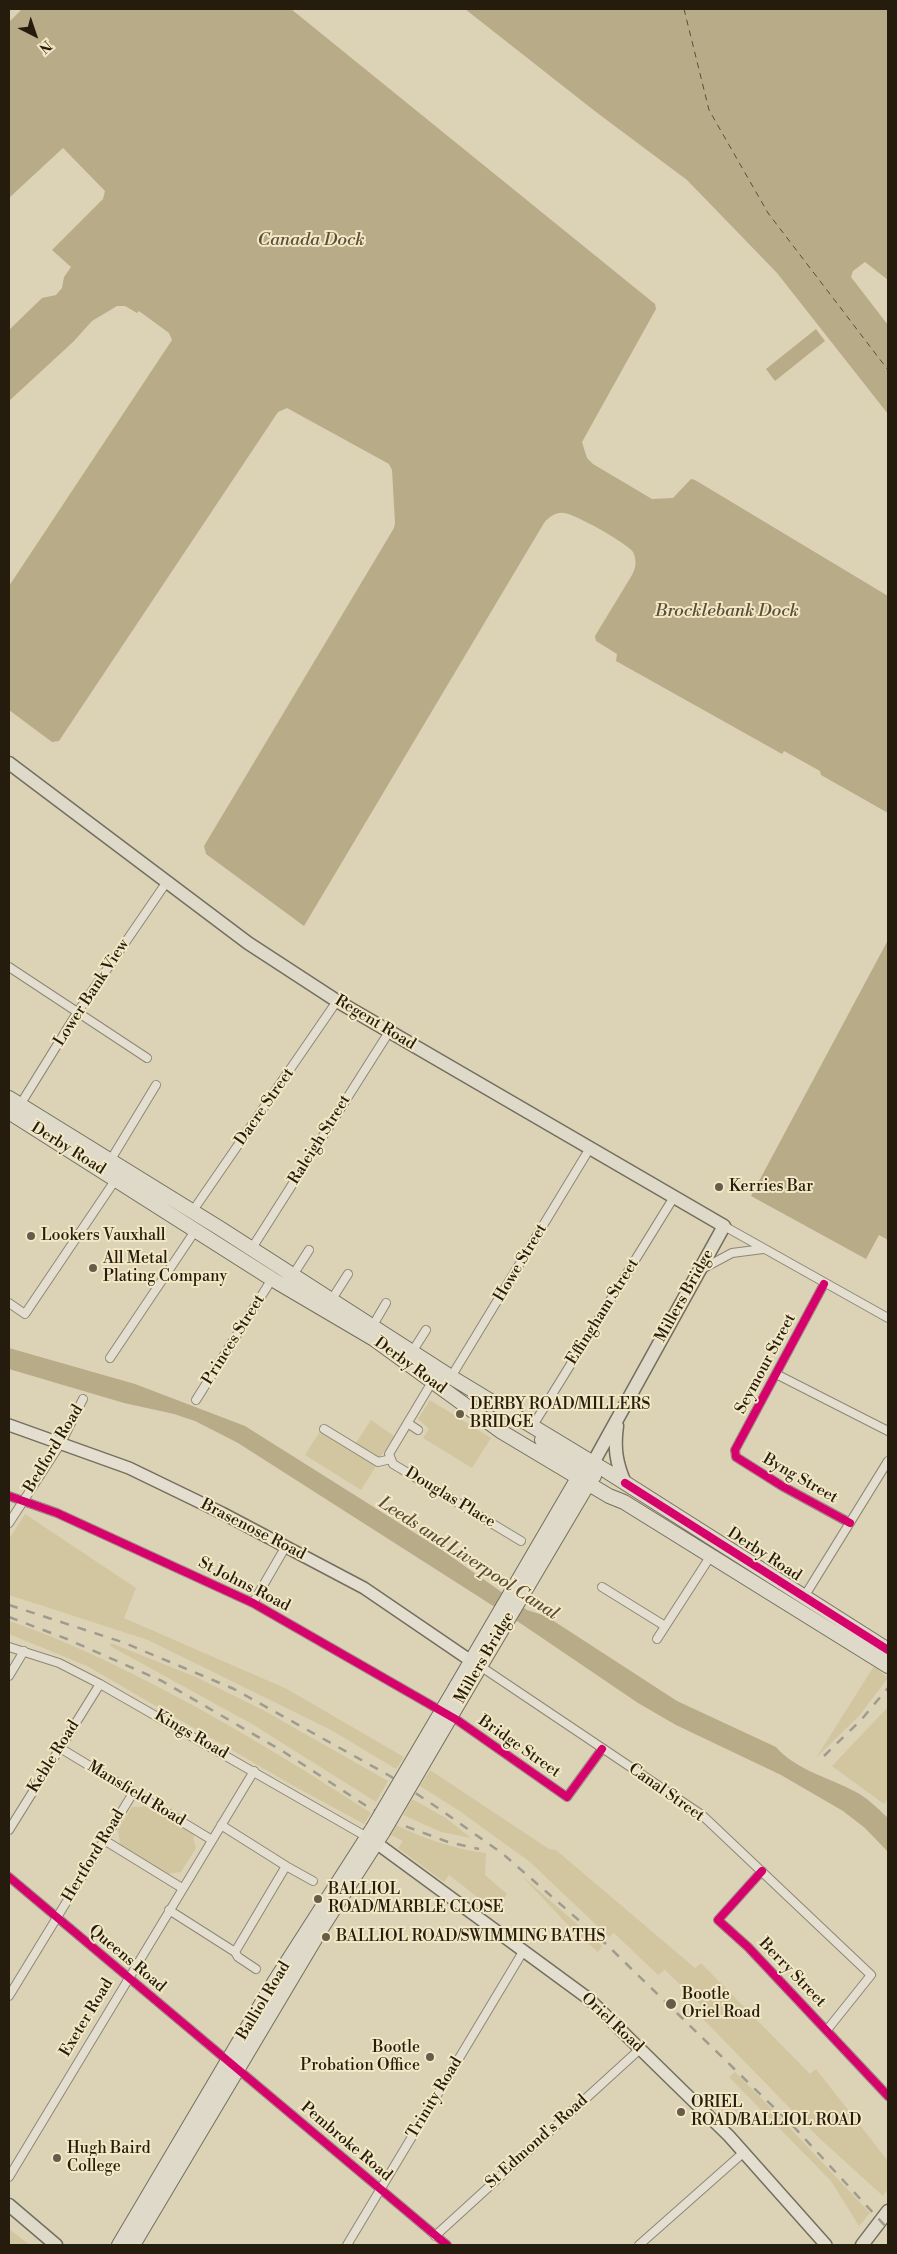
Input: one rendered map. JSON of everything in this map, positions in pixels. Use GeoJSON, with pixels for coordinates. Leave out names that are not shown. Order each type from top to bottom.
{"type":"FeatureCollection","features":[{"type":"Feature","properties":{"kind":"highway","name":"Derby Road"},"geometry":{"type":"LineString","coordinates":[[12,1105],[110,1161],[252,1248],[372,1327],[532,1427],[587,1474],[624,1502],[888,1666]]}},
{"type":"Feature","properties":{"kind":"highway","name":"Derby Road"},"geometry":{"type":"LineString","coordinates":[[12,1105],[116,1179],[272,1279],[374,1339],[502,1432],[587,1474],[625,1483],[888,1650]]}},
{"type":"Feature","properties":{"kind":"highway","name":"Millers Bridge"},"geometry":{"type":"LineString","coordinates":[[375,1835],[587,1474]]}},
{"type":"Feature","properties":{"kind":"highway","name":"Balliol Road"},"geometry":{"type":"LineString","coordinates":[[118,2245],[375,1835]]}},
{"type":"Feature","properties":{"kind":"highway","name":"Balliol Road"},"geometry":{"type":"LineString","coordinates":[[133,2245],[233,2064]]}},
{"type":"Feature","properties":{"kind":"main road","name":"Regent Road"},"geometry":{"type":"LineString","coordinates":[[9,763],[248,943],[337,1001],[724,1226]]}},
{"type":"Feature","properties":{"kind":"main road","name":"Millers Bridge"},"geometry":{"type":"LineString","coordinates":[[587,1474],[724,1226]]}},
{"type":"Feature","properties":{"kind":"main road"},"geometry":{"type":"LineString","coordinates":[[618,1418],[614,1442],[616,1461],[625,1483]]}},
{"type":"Feature","properties":{"kind":"main road","name":"Brasenose Road"},"geometry":{"type":"LineString","coordinates":[[9,1426],[129,1468],[286,1546],[364,1588],[479,1659]]}},
{"type":"Feature","properties":{"kind":"main road","name":"Oriel Road"},"geometry":{"type":"LineString","coordinates":[[375,1835],[589,1999],[713,2120],[826,2245]]}},
{"type":"Feature","properties":{"kind":"main road"},"geometry":{"type":"LineString","coordinates":[[9,2205],[56,2245]]}},
{"type":"Feature","properties":{"kind":"main road"},"geometry":{"type":"LineString","coordinates":[[862,2245],[888,2211]]}},
{"type":"Feature","properties":{"kind":"street","name":"Lower Bank View"},"geometry":{"type":"LineString","coordinates":[[12,1105],[77,1014],[166,883]]}},
{"type":"Feature","properties":{"kind":"street"},"geometry":{"type":"LineString","coordinates":[[9,967],[77,1014],[147,1058]]}},
{"type":"Feature","properties":{"kind":"street","name":"Dacre Street"},"geometry":{"type":"LineString","coordinates":[[192,1212],[337,1001]]}},
{"type":"Feature","properties":{"kind":"street","name":"Raleigh Street"},"geometry":{"type":"LineString","coordinates":[[252,1248],[389,1032]]}},
{"type":"Feature","properties":{"kind":"street"},"geometry":{"type":"LineString","coordinates":[[110,1161],[156,1085]]}},
{"type":"Feature","properties":{"kind":"street","name":"Howe Street"},"geometry":{"type":"LineString","coordinates":[[451,1377],[590,1148]]}},
{"type":"Feature","properties":{"kind":"street"},"geometry":{"type":"LineString","coordinates":[[9,1303],[25,1314],[116,1179]]}},
{"type":"Feature","properties":{"kind":"street","name":"Effingham Street"},"geometry":{"type":"LineString","coordinates":[[532,1427],[674,1196]]}},
{"type":"Feature","properties":{"kind":"street","name":"Regent Road"},"geometry":{"type":"LineString","coordinates":[[724,1226],[824,1284],[888,1318]]}},
{"type":"Feature","properties":{"kind":"street"},"geometry":{"type":"LineString","coordinates":[[110,1358],[195,1230]]}},
{"type":"Feature","properties":{"kind":"street"},"geometry":{"type":"LineString","coordinates":[[699,1272],[732,1253],[763,1249]]}},
{"type":"Feature","properties":{"kind":"street"},"geometry":{"type":"LineString","coordinates":[[293,1275],[309,1250]]}},
{"type":"Feature","properties":{"kind":"street"},"geometry":{"type":"LineString","coordinates":[[332,1299],[348,1274]]}},
{"type":"Feature","properties":{"kind":"street","name":"Princes Street"},"geometry":{"type":"LineString","coordinates":[[196,1400],[272,1279]]}},
{"type":"Feature","properties":{"kind":"street","name":"Seymour Street"},"geometry":{"type":"LineString","coordinates":[[736,1457],[735,1450],[824,1284]]}},
{"type":"Feature","properties":{"kind":"street"},"geometry":{"type":"LineString","coordinates":[[372,1327],[386,1302]]}},
{"type":"Feature","properties":{"kind":"street"},"geometry":{"type":"LineString","coordinates":[[412,1352],[426,1330]]}},
{"type":"Feature","properties":{"kind":"street"},"geometry":{"type":"LineString","coordinates":[[776,1374],[888,1431]]}},
{"type":"Feature","properties":{"kind":"street","name":"Douglas Place"},"geometry":{"type":"LineString","coordinates":[[432,1382],[389,1454],[391,1459],[394,1464],[521,1541]]}},
{"type":"Feature","properties":{"kind":"street","name":"Bedford Road"},"geometry":{"type":"LineString","coordinates":[[9,1524],[61,1443],[83,1399]]}},
{"type":"Feature","properties":{"kind":"street"},"geometry":{"type":"LineString","coordinates":[[408,1424],[418,1430]]}},
{"type":"Feature","properties":{"kind":"street"},"geometry":{"type":"LineString","coordinates":[[324,1429],[378,1462],[391,1459]]}},
{"type":"Feature","properties":{"kind":"street","name":"Byng Street"},"geometry":{"type":"LineString","coordinates":[[736,1457],[782,1486],[850,1523]]}},
{"type":"Feature","properties":{"kind":"street"},"geometry":{"type":"LineString","coordinates":[[804,1597],[888,1461]]}},
{"type":"Feature","properties":{"kind":"street","name":"St Johns Road"},"geometry":{"type":"LineString","coordinates":[[9,1496],[57,1513],[253,1603],[457,1720]]}},
{"type":"Feature","properties":{"kind":"street"},"geometry":{"type":"LineString","coordinates":[[253,1603],[286,1546]]}},
{"type":"Feature","properties":{"kind":"street"},"geometry":{"type":"LineString","coordinates":[[657,1640],[710,1557]]}},
{"type":"Feature","properties":{"kind":"street"},"geometry":{"type":"LineString","coordinates":[[602,1587],[666,1626]]}},
{"type":"Feature","properties":{"kind":"street","name":"Kings Road"},"geometry":{"type":"LineString","coordinates":[[9,1646],[59,1663],[100,1684],[254,1771],[375,1835]]}},
{"type":"Feature","properties":{"kind":"street"},"geometry":{"type":"LineString","coordinates":[[9,1676],[24,1651]]}},
{"type":"Feature","properties":{"kind":"street","name":"Canal Street"},"geometry":{"type":"LineString","coordinates":[[479,1659],[602,1749],[702,1815],[871,1975],[827,2030]]}},
{"type":"Feature","properties":{"kind":"street","name":"Keble Road"},"geometry":{"type":"LineString","coordinates":[[9,1830],[100,1684]]}},
{"type":"Feature","properties":{"kind":"street","name":"Bridge Street"},"geometry":{"type":"LineString","coordinates":[[457,1720],[566,1797],[602,1749]]}},
{"type":"Feature","properties":{"kind":"street","name":"Mansfield Road"},"geometry":{"type":"LineString","coordinates":[[60,1748],[212,1840]]}},
{"type":"Feature","properties":{"kind":"street","name":"Exeter Road"},"geometry":{"type":"LineString","coordinates":[[9,2177],[127,1977],[254,1771]]}},
{"type":"Feature","properties":{"kind":"street","name":"Hertford Road"},"geometry":{"type":"LineString","coordinates":[[9,1996],[133,1793]]}},
{"type":"Feature","properties":{"kind":"street"},"geometry":{"type":"LineString","coordinates":[[221,1825],[313,1882]]}},
{"type":"Feature","properties":{"kind":"street"},"geometry":{"type":"LineString","coordinates":[[104,1840],[182,1888]]}},
{"type":"Feature","properties":{"kind":"street"},"geometry":{"type":"LineString","coordinates":[[235,1952],[286,1866]]}},
{"type":"Feature","properties":{"kind":"street","name":"Berry Street"},"geometry":{"type":"LineString","coordinates":[[762,1871],[718,1920],[748,1947],[888,2096]]}},
{"type":"Feature","properties":{"kind":"street","name":"Queens Road"},"geometry":{"type":"LineString","coordinates":[[9,1877],[233,2064]]}},
{"type":"Feature","properties":{"kind":"street"},"geometry":{"type":"LineString","coordinates":[[169,1910],[235,1952],[238,1957],[256,1969]]}},
{"type":"Feature","properties":{"kind":"street","name":"Trinity Road"},"geometry":{"type":"LineString","coordinates":[[347,2245],[524,1950]]}},
{"type":"Feature","properties":{"kind":"street","name":"St Edmond's Road"},"geometry":{"type":"LineString","coordinates":[[435,2236],[640,2049]]}},
{"type":"Feature","properties":{"kind":"street","name":"Pembroke Road"},"geometry":{"type":"LineString","coordinates":[[233,2064],[447,2245]]}},
{"type":"Feature","properties":{"kind":"street"},"geometry":{"type":"LineString","coordinates":[[639,2245],[743,2153]]}},
{"type":"Feature","properties":{"kind":"shaded area"},"geometry":{"type":"Polygon","coordinates":[[[430,1400],[491,1438],[472,1468],[423,1438],[429,1429],[418,1419],[430,1400]]]}},
{"type":"Feature","properties":{"kind":"shaded area"},"geometry":{"type":"Polygon","coordinates":[[[371,1420],[394,1436],[378,1461],[354,1446],[371,1420]]]}},
{"type":"Feature","properties":{"kind":"shaded area"},"geometry":{"type":"Polygon","coordinates":[[[320,1431],[376,1466],[361,1490],[305,1455],[320,1431]]]}},
{"type":"Feature","properties":{"kind":"shaded area"},"geometry":{"type":"Polygon","coordinates":[[[25,1514],[136,1588],[124,1618],[287,1689],[404,1757],[396,1769],[331,1730],[148,1640],[9,1595],[9,1539],[25,1514]]]}},
{"type":"Feature","properties":{"kind":"shaded area"},"geometry":{"type":"Polygon","coordinates":[[[9,1621],[73,1646],[166,1691],[255,1741],[371,1813],[364,1824],[292,1785],[87,1666],[9,1634],[9,1621]]]}},
{"type":"Feature","properties":{"kind":"shaded area"},"geometry":{"type":"Polygon","coordinates":[[[111,1643],[196,1677],[263,1710],[388,1781],[376,1802],[252,1724],[110,1646],[111,1643]]]}},
{"type":"Feature","properties":{"kind":"shaded area"},"geometry":{"type":"Polygon","coordinates":[[[874,1666],[888,1678],[859,1716],[816,1758],[874,1666]]]}},
{"type":"Feature","properties":{"kind":"shaded area"},"geometry":{"type":"Polygon","coordinates":[[[888,1707],[888,1799],[884,1804],[832,1766],[888,1707]]]}},
{"type":"Feature","properties":{"kind":"shaded area"},"geometry":{"type":"Polygon","coordinates":[[[430,1770],[549,1849],[556,1850],[695,1968],[701,1963],[810,2074],[816,2069],[888,2161],[888,2189],[883,2196],[818,2137],[702,2018],[708,2012],[665,1970],[658,1975],[614,1933],[609,1937],[530,1862],[458,1810],[420,1786],[430,1770]]]}},
{"type":"Feature","properties":{"kind":"shaded area"},"geometry":{"type":"Polygon","coordinates":[[[412,1799],[446,1818],[471,1838],[441,1832],[403,1815],[412,1799]]]}},
{"type":"Feature","properties":{"kind":"shaded area"},"geometry":{"type":"Polygon","coordinates":[[[145,1804],[195,1834],[193,1838],[196,1848],[181,1872],[168,1874],[120,1845],[118,1830],[132,1807],[142,1807],[145,1804]]]}},
{"type":"Feature","properties":{"kind":"shaded area"},"geometry":{"type":"Polygon","coordinates":[[[396,1825],[440,1843],[486,1853],[485,1875],[507,1894],[495,1911],[449,1875],[444,1882],[398,1848],[403,1841],[391,1835],[396,1825]]]}},
{"type":"Feature","properties":{"kind":"shaded area"},"geometry":{"type":"Polygon","coordinates":[[[521,1875],[602,1946],[598,1952],[566,1923],[521,1875]]]}},
{"type":"Feature","properties":{"kind":"shaded area"},"geometry":{"type":"Polygon","coordinates":[[[735,2072],[870,2213],[859,2226],[831,2181],[729,2077],[735,2072]]]}},
{"type":"Feature","properties":{"kind":"shaded area"},"geometry":{"type":"Polygon","coordinates":[[[9,2229],[30,2245],[9,2245],[9,2229]]]}},
{"type":"Feature","properties":{"kind":"water","name":"Canada Dock"},"geometry":{"type":"Polygon","coordinates":[[[22,9],[291,9],[655,304],[656,309],[582,442],[587,458],[593,464],[652,499],[673,498],[691,479],[695,480],[888,596],[888,813],[821,775],[820,771],[784,751],[782,754],[616,661],[617,654],[596,641],[595,636],[633,572],[636,564],[633,552],[621,542],[579,518],[558,513],[544,523],[304,926],[206,854],[204,846],[394,528],[395,523],[392,470],[389,464],[287,408],[278,412],[59,741],[52,742],[9,710],[9,586],[172,340],[169,333],[139,311],[137,313],[125,306],[117,306],[92,321],[73,342],[9,401],[9,330],[42,298],[56,295],[62,288],[64,277],[71,267],[52,250],[103,199],[105,191],[63,148],[9,198],[9,22],[22,9]]]}},
{"type":"Feature","properties":{"kind":"water"},"geometry":{"type":"Polygon","coordinates":[[[465,9],[888,9],[888,280],[865,262],[853,271],[851,277],[888,325],[888,414],[777,273],[687,180],[596,112],[465,9]]]}},
{"type":"Feature","properties":{"kind":"water"},"geometry":{"type":"Polygon","coordinates":[[[816,329],[825,341],[775,381],[766,369],[816,329]]]}},
{"type":"Feature","properties":{"kind":"water"},"geometry":{"type":"Polygon","coordinates":[[[888,940],[888,1240],[879,1235],[866,1259],[751,1196],[888,940]]]}},
{"type":"Feature","properties":{"kind":"water"},"geometry":{"type":"Polygon","coordinates":[[[9,1348],[135,1384],[245,1426],[442,1550],[527,1610],[546,1616],[677,1701],[776,1747],[793,1762],[863,1796],[888,1818],[888,1852],[865,1828],[843,1811],[781,1775],[676,1725],[638,1703],[523,1625],[238,1443],[195,1421],[174,1414],[124,1403],[9,1369],[9,1348]]]}},
{"type":"Feature","properties":{"kind":"ferry route"},"geometry":{"type":"LineString","coordinates":[[684,9],[709,110],[768,213],[888,370]]}},
{"type":"Feature","properties":{"kind":"railway"},"geometry":{"type":"LineString","coordinates":[[9,1605],[125,1643],[234,1689],[390,1776],[503,1854],[606,1944],[794,2127],[888,2229]]}},
{"type":"Feature","properties":{"kind":"railway"},"geometry":{"type":"LineString","coordinates":[[9,1617],[67,1639],[162,1681],[284,1752],[368,1807],[405,1826],[448,1842],[479,1849]]}},
{"type":"Feature","properties":{"kind":"railway"},"geometry":{"type":"LineString","coordinates":[[824,1756],[861,1720],[888,1688]]}},
{"type":"Feature","properties":{"kind":"cycle path"},"geometry":{"type":"LineString","coordinates":[[824,1284],[735,1450],[736,1457],[782,1486],[850,1523]]}},
{"type":"Feature","properties":{"kind":"cycle path"},"geometry":{"type":"LineString","coordinates":[[625,1483],[888,1650]]}},
{"type":"Feature","properties":{"kind":"cycle path"},"geometry":{"type":"LineString","coordinates":[[9,1496],[57,1513],[253,1603],[457,1720],[567,1797],[602,1749]]}},
{"type":"Feature","properties":{"kind":"cycle path"},"geometry":{"type":"LineString","coordinates":[[762,1871],[718,1920],[748,1947],[888,2096]]}},
{"type":"Feature","properties":{"kind":"cycle path"},"geometry":{"type":"LineString","coordinates":[[9,1877],[447,2245]]}},
{"type":"Feature","properties":{"kind":"place","name":"Kerries Bar"},"geometry":{"type":"Point","coordinates":[719,1187]}},
{"type":"Feature","properties":{"kind":"place","name":"Lookers Vauxhall"},"geometry":{"type":"Point","coordinates":[31,1236]}},
{"type":"Feature","properties":{"kind":"place","name":"All Metal Plating Company"},"geometry":{"type":"Point","coordinates":[93,1268]}},
{"type":"Feature","properties":{"kind":"place","name":"DERBY ROAD/MILLERS BRIDGE"},"geometry":{"type":"Point","coordinates":[460,1414]}},
{"type":"Feature","properties":{"kind":"place","name":"BALLIOL ROAD/MARBLE CLOSE"},"geometry":{"type":"Point","coordinates":[318,1899]}},
{"type":"Feature","properties":{"kind":"place","name":"BALLIOL ROAD/SWIMMING BATHS"},"geometry":{"type":"Point","coordinates":[326,1937]}},
{"type":"Feature","properties":{"kind":"place","name":"Bootle Oriel Road"},"geometry":{"type":"Point","coordinates":[671,2004]}},
{"type":"Feature","properties":{"kind":"place","name":"Bootle Probation Office"},"geometry":{"type":"Point","coordinates":[430,2057]}},
{"type":"Feature","properties":{"kind":"place","name":"ORIEL ROAD/BALLIOL ROAD"},"geometry":{"type":"Point","coordinates":[681,2112]}},
{"type":"Feature","properties":{"kind":"place","name":"Hugh Baird College"},"geometry":{"type":"Point","coordinates":[57,2158]}},
{"type":"Feature","properties":{"kind":"water label","name":"Brocklebank Dock"},"geometry":{"type":"Point","coordinates":[727,612]}},
{"type":"Feature","properties":{"kind":"water label","name":"Leeds and Liverpool Canal"},"geometry":{"type":"Point","coordinates":[468,1559]}}]}
